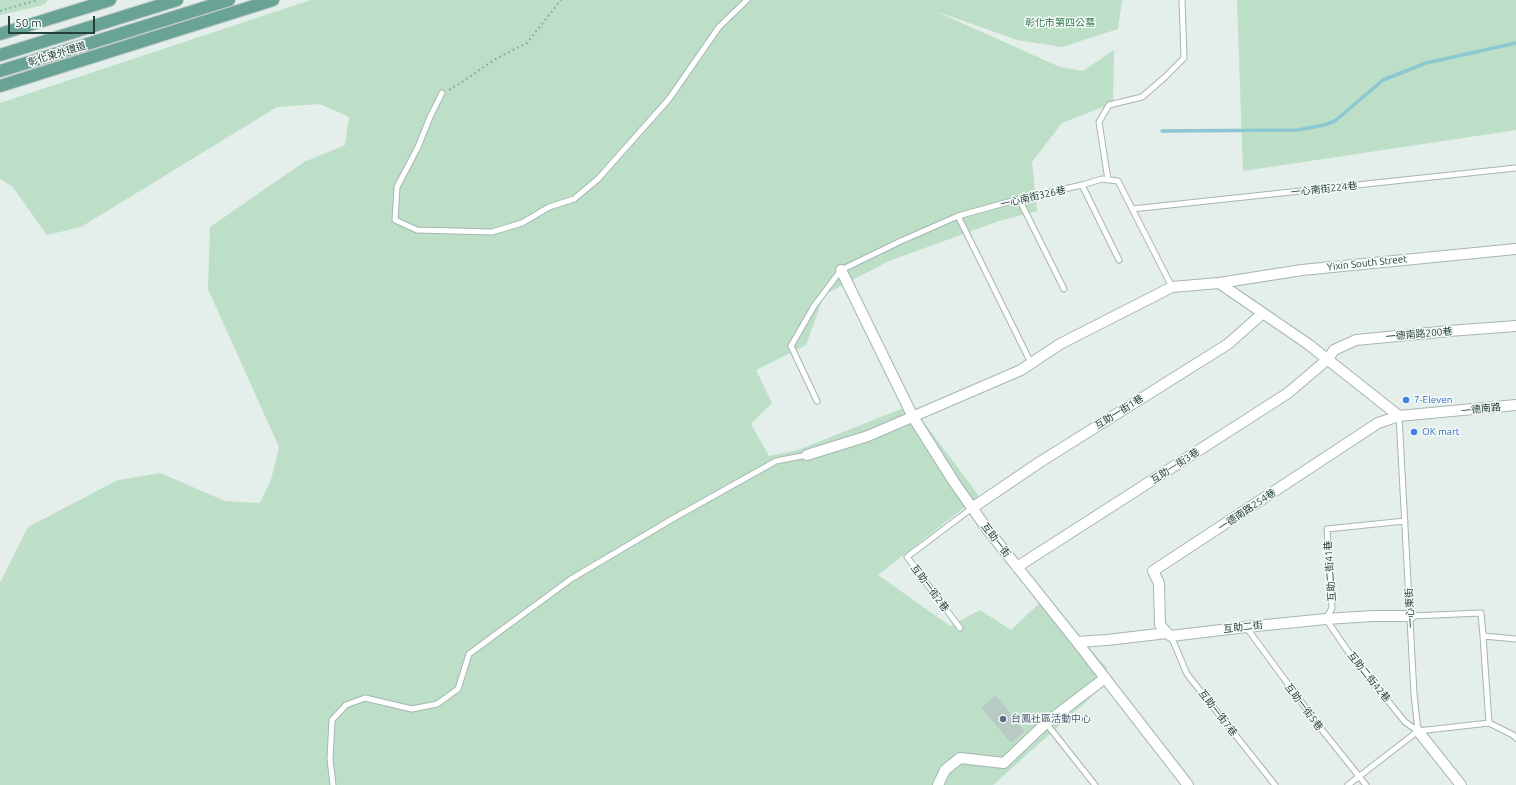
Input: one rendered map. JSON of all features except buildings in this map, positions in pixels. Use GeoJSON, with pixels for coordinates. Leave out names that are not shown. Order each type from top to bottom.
{"type":"FeatureCollection","features":[{"type":"Feature","properties":{"kind":"main road"},"geometry":{"type":"LineString","coordinates":[[0,34],[110,0]]}},
{"type":"Feature","properties":{"kind":"main road","name":"彰化東外環道"},"geometry":{"type":"LineString","coordinates":[[0,55],[177,0]]}},
{"type":"Feature","properties":{"kind":"main road","name":"彰化東外環道"},"geometry":{"type":"LineString","coordinates":[[0,71],[229,0]]}},
{"type":"Feature","properties":{"kind":"main road"},"geometry":{"type":"LineString","coordinates":[[0,86],[272,0]]}},
{"type":"Feature","properties":{"kind":"street","name":"Yixin South Street"},"geometry":{"type":"LineString","coordinates":[[1172,286],[1219,283],[1302,270],[1516,249]]}},
{"type":"Feature","properties":{"kind":"street","name":"互助一街"},"geometry":{"type":"LineString","coordinates":[[841,270],[913,417],[972,508],[1188,785]]}},
{"type":"Feature","properties":{"kind":"street"},"geometry":{"type":"LineString","coordinates":[[1219,283],[1263,312],[1328,359],[1399,416]]}},
{"type":"Feature","properties":{"kind":"street"},"geometry":{"type":"LineString","coordinates":[[807,454],[868,436],[1021,370],[1060,344],[1172,286]]}},
{"type":"Feature","properties":{"kind":"street","name":"互助一街1巷"},"geometry":{"type":"LineString","coordinates":[[972,508],[1040,462],[1228,344],[1263,312]]}},
{"type":"Feature","properties":{"kind":"street","name":"一德南路200巷"},"geometry":{"type":"LineString","coordinates":[[1328,359],[1334,350],[1356,340],[1516,326]]}},
{"type":"Feature","properties":{"kind":"street","name":"互助一街3巷"},"geometry":{"type":"LineString","coordinates":[[1017,566],[1288,393],[1328,359]]}},
{"type":"Feature","properties":{"kind":"street","name":"一德南路"},"geometry":{"type":"LineString","coordinates":[[1399,416],[1516,405]]}},
{"type":"Feature","properties":{"kind":"street","name":"一德南路254巷"},"geometry":{"type":"LineString","coordinates":[[1169,635],[1160,626],[1159,583],[1153,571],[1378,423],[1399,416]]}},
{"type":"Feature","properties":{"kind":"street","name":"互助二街"},"geometry":{"type":"LineString","coordinates":[[1077,642],[1169,635],[1326,619],[1373,616],[1411,616]]}},
{"type":"Feature","properties":{"kind":"street"},"geometry":{"type":"LineString","coordinates":[[938,785],[945,770],[960,758],[1004,763],[1046,723],[1105,678]]}},
{"type":"Feature","properties":{"kind":"street"},"geometry":{"type":"LineString","coordinates":[[1418,731],[1461,785]]}},
{"type":"Feature","properties":{"kind":"lane"},"geometry":{"type":"LineString","coordinates":[[442,93],[430,117],[418,147],[397,187],[395,220],[416,230],[492,232],[522,223],[549,207],[574,199],[598,179],[669,100],[719,27],[747,0]]}},
{"type":"Feature","properties":{"kind":"lane"},"geometry":{"type":"LineString","coordinates":[[1172,286],[1118,181],[1108,180],[1099,122],[1108,105],[1142,97],[1166,77],[1184,58],[1182,0]]}},
{"type":"Feature","properties":{"kind":"lane","name":"一心南街224巷"},"geometry":{"type":"LineString","coordinates":[[1132,209],[1516,168]]}},
{"type":"Feature","properties":{"kind":"lane","name":"一心南街326巷"},"geometry":{"type":"LineString","coordinates":[[841,270],[958,216],[1102,179],[1108,180]]}},
{"type":"Feature","properties":{"kind":"lane"},"geometry":{"type":"LineString","coordinates":[[1082,185],[1119,260]]}},
{"type":"Feature","properties":{"kind":"lane"},"geometry":{"type":"LineString","coordinates":[[1020,199],[1064,289]]}},
{"type":"Feature","properties":{"kind":"lane"},"geometry":{"type":"LineString","coordinates":[[958,216],[1031,363]]}},
{"type":"Feature","properties":{"kind":"lane"},"geometry":{"type":"LineString","coordinates":[[817,401],[791,346],[814,306],[841,270]]}},
{"type":"Feature","properties":{"kind":"lane","name":"一心東街"},"geometry":{"type":"LineString","coordinates":[[1399,416],[1411,616],[1414,694],[1418,731]]}},
{"type":"Feature","properties":{"kind":"lane"},"geometry":{"type":"LineString","coordinates":[[333,785],[330,760],[332,720],[346,705],[365,698],[412,709],[437,704],[458,689],[469,654],[570,578],[776,461],[807,454]]}},
{"type":"Feature","properties":{"kind":"lane","name":"互助一街2巷"},"geometry":{"type":"LineString","coordinates":[[960,628],[907,557],[972,508]]}},
{"type":"Feature","properties":{"kind":"lane","name":"互助二街41巷"},"geometry":{"type":"LineString","coordinates":[[1326,619],[1332,608],[1327,529],[1405,521]]}},
{"type":"Feature","properties":{"kind":"lane"},"geometry":{"type":"LineString","coordinates":[[1411,616],[1481,613],[1489,723]]}},
{"type":"Feature","properties":{"kind":"lane","name":"互助二街42巷"},"geometry":{"type":"LineString","coordinates":[[1326,619],[1347,650],[1405,722],[1418,731]]}},
{"type":"Feature","properties":{"kind":"lane","name":"互助一街5巷"},"geometry":{"type":"LineString","coordinates":[[1246,627],[1322,730],[1366,785]]}},
{"type":"Feature","properties":{"kind":"lane","name":"互助一街7巷"},"geometry":{"type":"LineString","coordinates":[[1169,635],[1187,674],[1275,785]]}},
{"type":"Feature","properties":{"kind":"lane"},"geometry":{"type":"LineString","coordinates":[[1483,636],[1516,639]]}},
{"type":"Feature","properties":{"kind":"lane"},"geometry":{"type":"LineString","coordinates":[[1046,723],[1095,785]]}},
{"type":"Feature","properties":{"kind":"lane"},"geometry":{"type":"LineString","coordinates":[[1348,785],[1418,731],[1489,723],[1516,738]]}},
{"type":"Feature","properties":{"kind":"path"},"geometry":{"type":"LineString","coordinates":[[0,11],[37,0]]}},
{"type":"Feature","properties":{"kind":"path"},"geometry":{"type":"LineString","coordinates":[[442,93],[462,82],[497,58],[527,42],[561,0]]}},
{"type":"Feature","properties":{"kind":"green space"},"geometry":{"type":"Polygon","coordinates":[[[0,0],[47,0],[46,3],[40,6],[0,15],[0,0]]]}},
{"type":"Feature","properties":{"kind":"green space","name":"彰化市第四公墓"},"geometry":{"type":"Polygon","coordinates":[[[311,0],[1122,0],[1118,29],[1062,47],[1017,40],[935,11],[1060,67],[1083,71],[1114,50],[1113,103],[1062,123],[1032,162],[1037,211],[999,221],[889,261],[824,295],[806,345],[756,370],[772,403],[751,424],[769,456],[798,450],[911,405],[979,496],[878,575],[950,626],[980,610],[1011,630],[1045,598],[1107,668],[1099,690],[993,785],[0,785],[0,583],[28,527],[118,480],[160,473],[225,501],[260,503],[271,480],[279,447],[208,289],[210,227],[304,162],[345,145],[349,117],[320,104],[277,107],[81,227],[47,235],[12,186],[0,179],[0,103],[311,0]]]}},
{"type":"Feature","properties":{"kind":"green space"},"geometry":{"type":"Polygon","coordinates":[[[1237,0],[1516,0],[1516,130],[1243,171],[1237,0]]]}},
{"type":"Feature","properties":{"kind":"waterway"},"geometry":{"type":"LineString","coordinates":[[1162,131],[1298,130],[1324,125],[1335,121],[1383,80],[1426,63],[1516,43]]}},
{"type":"Feature","properties":{"kind":"place","name":"7-Eleven"},"geometry":{"type":"Point","coordinates":[1406,400]}},
{"type":"Feature","properties":{"kind":"place","name":"OK mart"},"geometry":{"type":"Point","coordinates":[1414,432]}},
{"type":"Feature","properties":{"kind":"place","name":"台鳳社區活動中心"},"geometry":{"type":"Point","coordinates":[1003,719]}}]}
